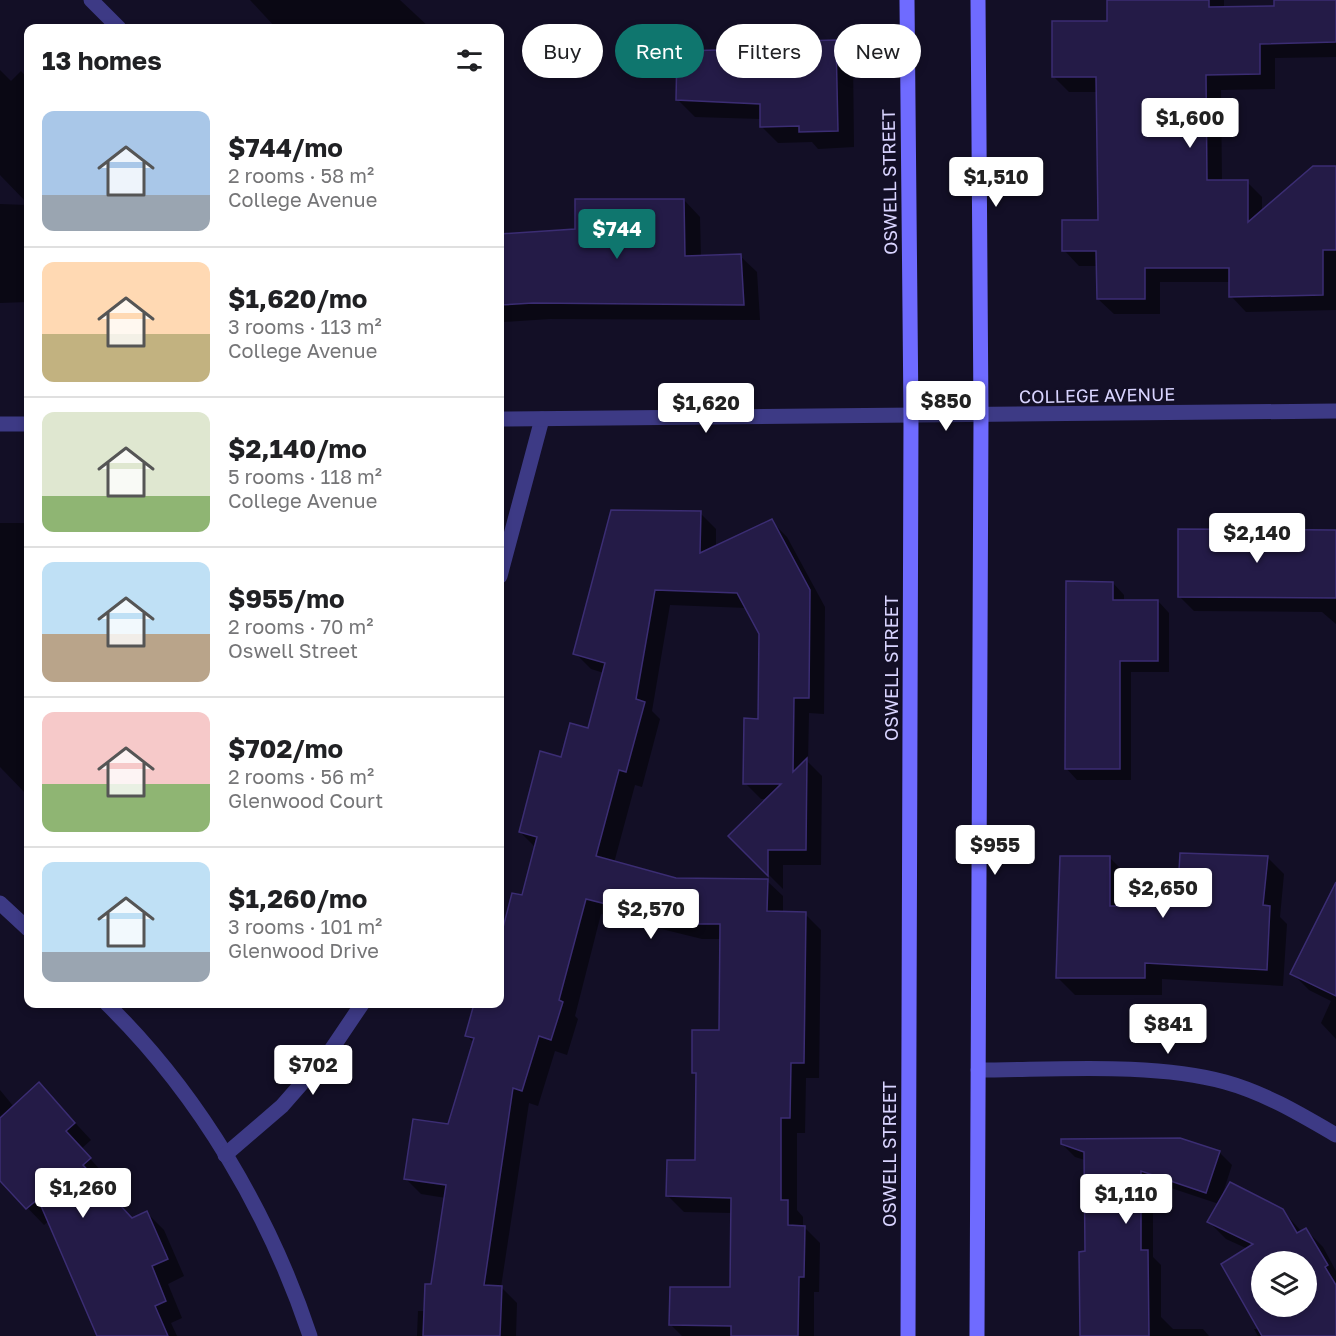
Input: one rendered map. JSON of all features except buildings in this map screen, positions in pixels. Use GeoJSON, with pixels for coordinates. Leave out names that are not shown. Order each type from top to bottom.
{"type":"FeatureCollection","features":[{"type":"Feature","properties":{"kind":"main road","name":"OSWELL STREET"},"geometry":{"type":"LineString","coordinates":[[907,0],[911,416],[908,1336]]}},
{"type":"Feature","properties":{"kind":"main road"},"geometry":{"type":"LineString","coordinates":[[977,1336],[981,416],[978,0]]}},
{"type":"Feature","properties":{"kind":"street"},"geometry":{"type":"LineString","coordinates":[[91,0],[115,24]]}},
{"type":"Feature","properties":{"kind":"street","name":"COLLEGE AVENUE"},"geometry":{"type":"LineString","coordinates":[[504,419],[1336,411]]}},
{"type":"Feature","properties":{"kind":"street"},"geometry":{"type":"LineString","coordinates":[[504,561],[542,418]]}},
{"type":"Feature","properties":{"kind":"street"},"geometry":{"type":"LineString","coordinates":[[0,424],[24,424]]}},
{"type":"Feature","properties":{"kind":"street"},"geometry":{"type":"LineString","coordinates":[[0,903],[24,925]]}},
{"type":"Feature","properties":{"kind":"street"},"geometry":{"type":"LineString","coordinates":[[110,1008],[182,1090],[225,1155],[261,1219],[295,1294],[310,1336]]}},
{"type":"Feature","properties":{"kind":"street"},"geometry":{"type":"LineString","coordinates":[[225,1155],[282,1106],[331,1050],[359,1008]]}},
{"type":"Feature","properties":{"kind":"street"},"geometry":{"type":"LineString","coordinates":[[978,1070],[1163,1071],[1224,1082],[1282,1103],[1336,1135]]}}]}
